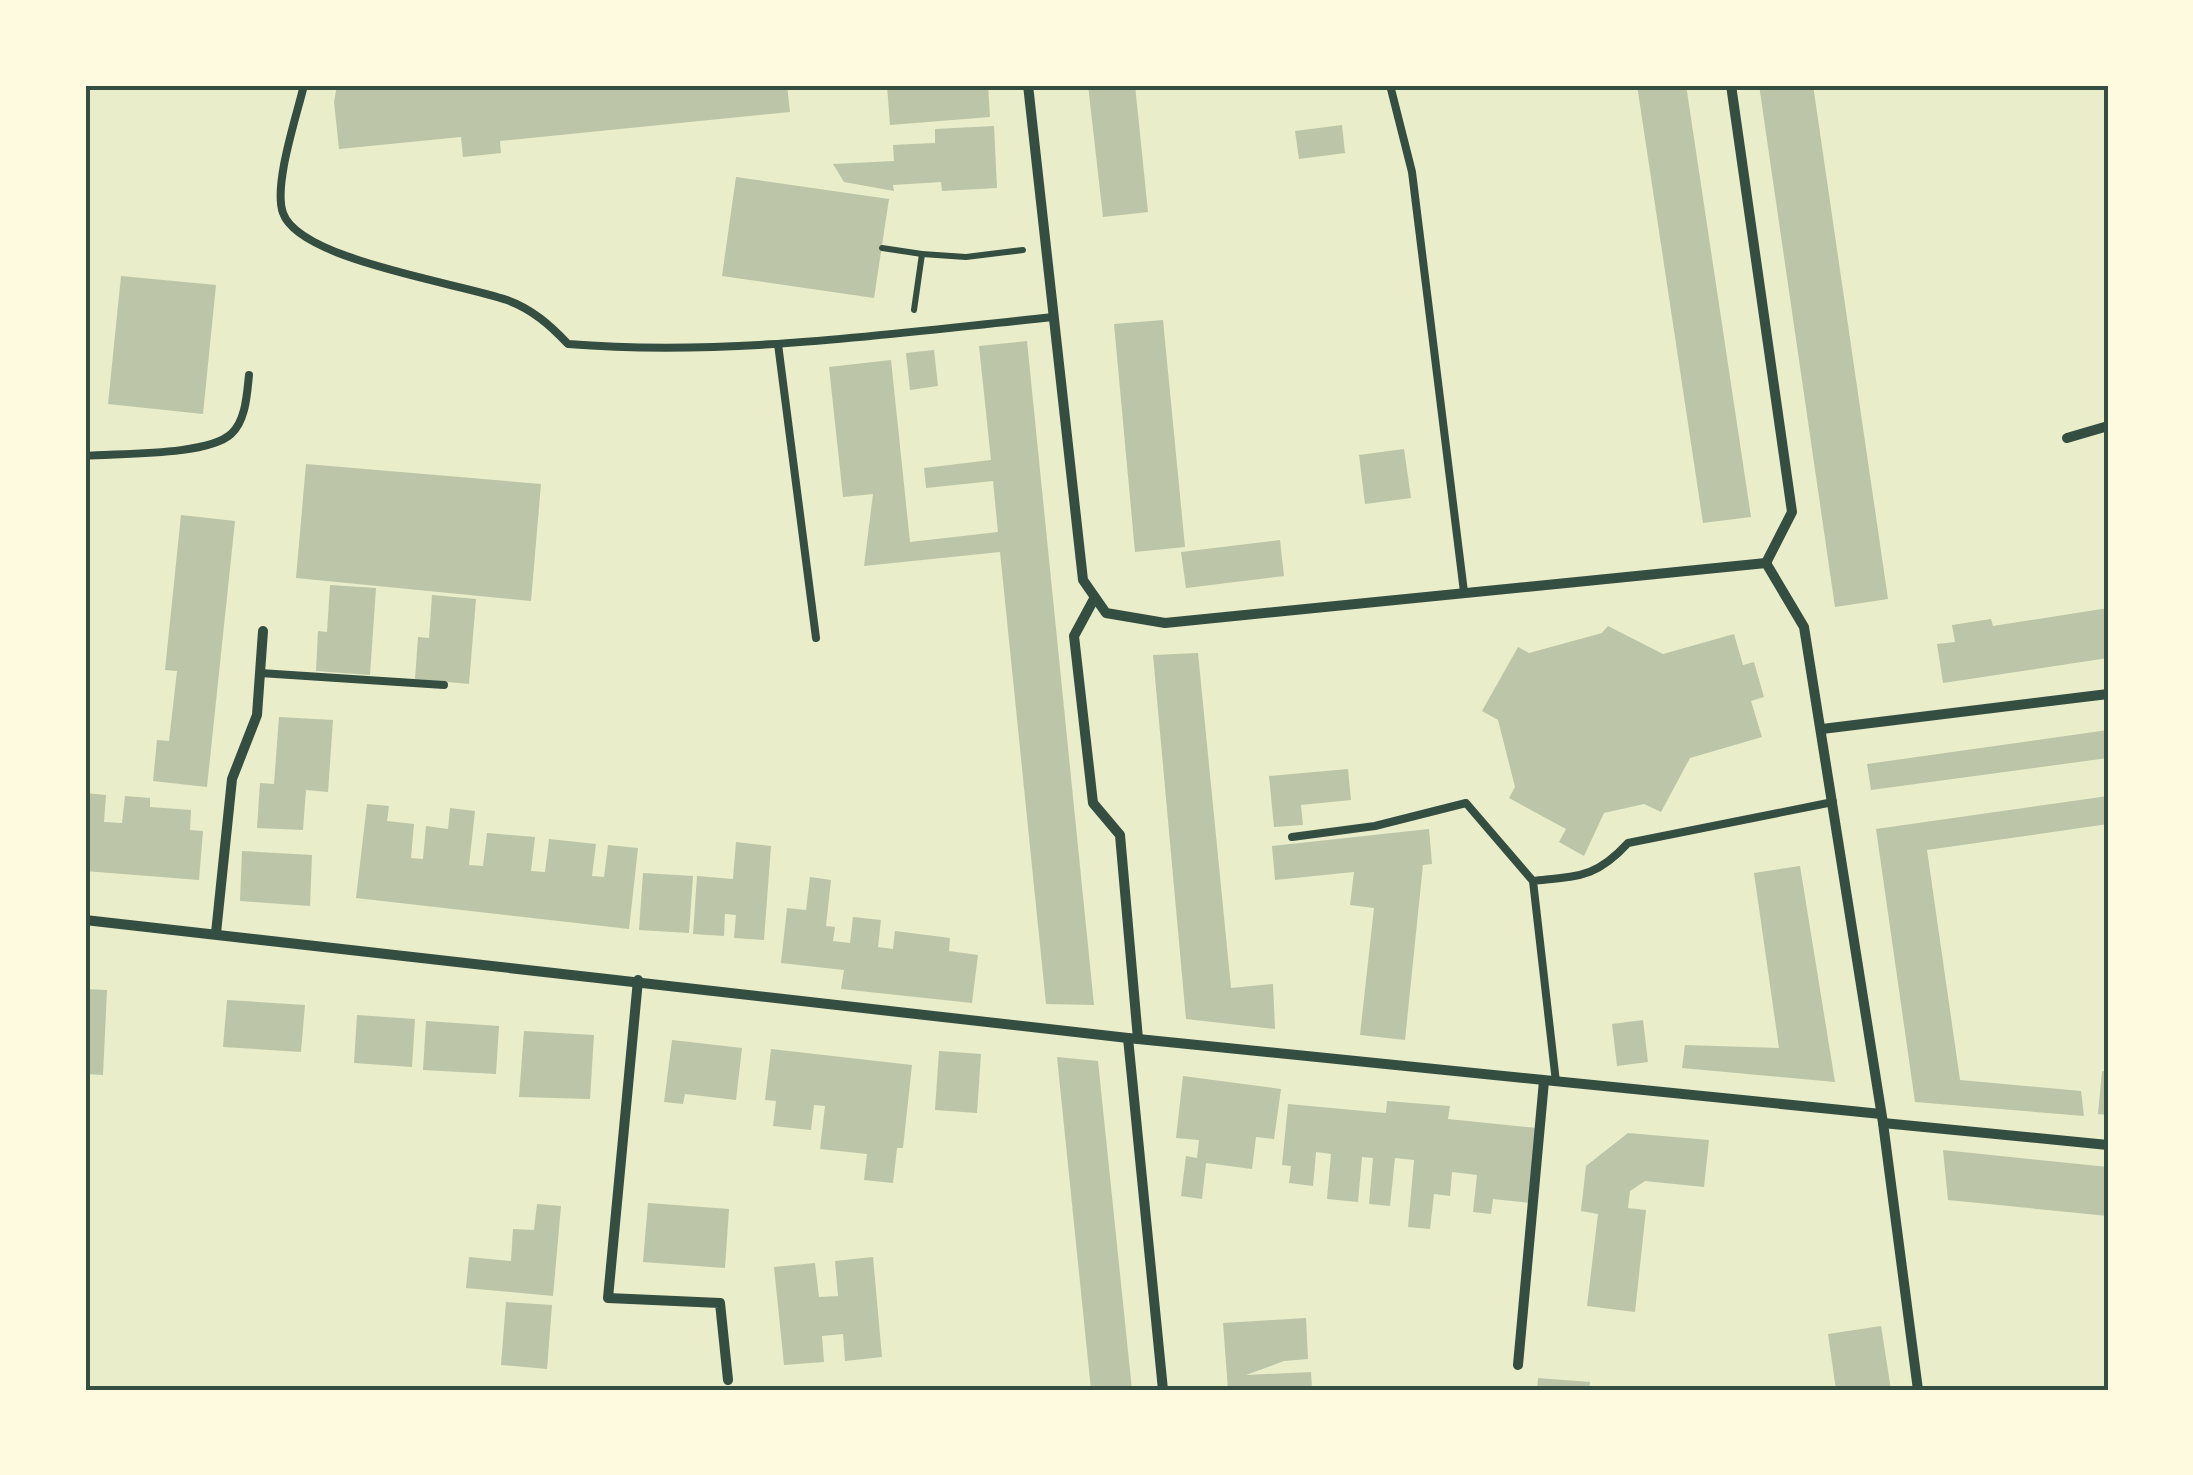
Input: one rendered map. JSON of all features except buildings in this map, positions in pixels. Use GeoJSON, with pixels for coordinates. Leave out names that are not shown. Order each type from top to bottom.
{"type":"FeatureCollection","features":[{"type":"Feature","properties":{"kind":"street"},"geometry":{"type":"LineString","coordinates":[[1028,85],[1082,580],[1106,613],[1164,623],[1766,563]]}},
{"type":"Feature","properties":{"kind":"street"},"geometry":{"type":"LineString","coordinates":[[1731,85],[1792,512],[1766,563]]}},
{"type":"Feature","properties":{"kind":"street"},"geometry":{"type":"LineString","coordinates":[[2067,438],[2108,426]]}},
{"type":"Feature","properties":{"kind":"street"},"geometry":{"type":"LineString","coordinates":[[1766,563],[1804,627],[1882,1119],[1918,1390]]}},
{"type":"Feature","properties":{"kind":"street"},"geometry":{"type":"LineString","coordinates":[[1094,599],[1074,636],[1093,803],[1120,835],[1163,1390]]}},
{"type":"Feature","properties":{"kind":"street"},"geometry":{"type":"LineString","coordinates":[[216,933],[232,778],[257,715],[264,631]]}},
{"type":"Feature","properties":{"kind":"street"},"geometry":{"type":"LineString","coordinates":[[1822,729],[2108,694]]}},
{"type":"Feature","properties":{"kind":"street"},"geometry":{"type":"LineString","coordinates":[[85,920],[2108,1145]]}},
{"type":"Feature","properties":{"kind":"street"},"geometry":{"type":"LineString","coordinates":[[638,980],[608,1298],[720,1303],[728,1380]]}},
{"type":"Feature","properties":{"kind":"street"},"geometry":{"type":"LineString","coordinates":[[1518,1365],[1550,1082]]}},
{"type":"Feature","properties":{"kind":"lane"},"geometry":{"type":"LineString","coordinates":[[304,85],[285,168],[282,211],[295,233],[326,249],[509,301],[542,318],[568,344],[650,350],[778,344],[1054,318]]}},
{"type":"Feature","properties":{"kind":"lane"},"geometry":{"type":"LineString","coordinates":[[1390,85],[1412,172],[1464,592]]}},
{"type":"Feature","properties":{"kind":"lane"},"geometry":{"type":"LineString","coordinates":[[778,344],[816,638]]}},
{"type":"Feature","properties":{"kind":"lane"},"geometry":{"type":"LineString","coordinates":[[85,456],[199,447],[231,434],[244,411],[250,375]]}},
{"type":"Feature","properties":{"kind":"lane"},"geometry":{"type":"LineString","coordinates":[[260,673],[444,685]]}},
{"type":"Feature","properties":{"kind":"lane"},"geometry":{"type":"LineString","coordinates":[[1533,881],[1589,875],[1608,864],[1628,843],[1833,802]]}},
{"type":"Feature","properties":{"kind":"lane"},"geometry":{"type":"LineString","coordinates":[[1292,837],[1375,826],[1466,803],[1533,881],[1550,1082]]}},
{"type":"Feature","properties":{"kind":"path"},"geometry":{"type":"LineString","coordinates":[[882,248],[966,258],[1048,247]]}},
{"type":"Feature","properties":{"kind":"path"},"geometry":{"type":"LineString","coordinates":[[912,331],[922,254]]}}]}
